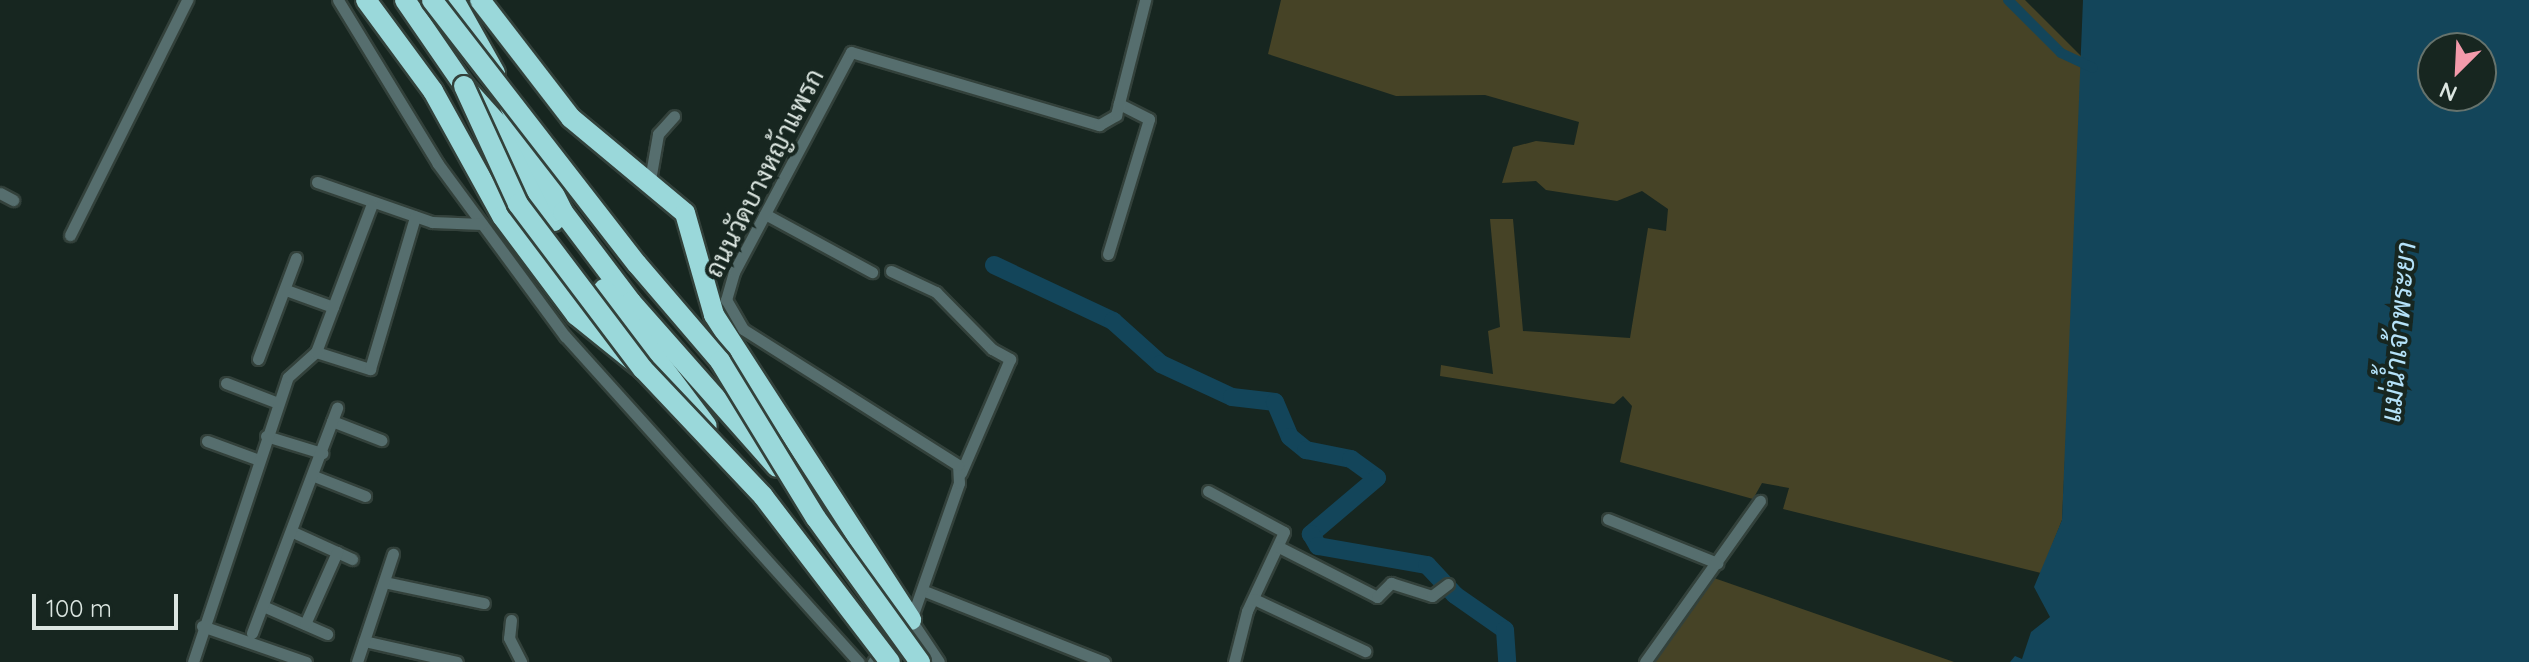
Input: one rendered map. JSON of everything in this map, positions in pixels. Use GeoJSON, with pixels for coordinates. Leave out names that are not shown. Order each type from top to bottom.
{"type":"FeatureCollection","features":[{"type":"Feature","properties":{"kind":"highway"},"geometry":{"type":"LineString","coordinates":[[366,0],[441,106],[495,205],[576,315],[643,369],[735,463]]}},
{"type":"Feature","properties":{"kind":"highway"},"geometry":{"type":"LineString","coordinates":[[394,0],[434,44]]}},
{"type":"Feature","properties":{"kind":"highway"},"geometry":{"type":"LineString","coordinates":[[405,0],[464,86],[498,124],[534,193],[735,463],[890,662]]}},
{"type":"Feature","properties":{"kind":"highway"},"geometry":{"type":"LineString","coordinates":[[432,0],[736,382],[816,518]]}},
{"type":"Feature","properties":{"kind":"highway"},"geometry":{"type":"LineString","coordinates":[[454,0],[500,83],[563,212],[816,518],[920,662]]}},
{"type":"Feature","properties":{"kind":"highway"},"geometry":{"type":"LineString","coordinates":[[480,0],[571,118],[650,180],[692,227],[714,315],[911,620]]}},
{"type":"Feature","properties":{"kind":"highway"},"geometry":{"type":"LineString","coordinates":[[464,86],[518,204],[643,369]]}},
{"type":"Feature","properties":{"kind":"street"},"geometry":{"type":"LineString","coordinates":[[70,235],[187,0]]}},
{"type":"Feature","properties":{"kind":"street"},"geometry":{"type":"LineString","coordinates":[[338,0],[438,164],[565,336],[859,662]]}},
{"type":"Feature","properties":{"kind":"street"},"geometry":{"type":"LineString","coordinates":[[1108,254],[1149,119],[1119,104],[1145,0]]}},
{"type":"Feature","properties":{"kind":"street","name":"ถนนวัดบางหญ้าแพรก"},"geometry":{"type":"LineString","coordinates":[[961,473],[949,456],[734,321],[726,300],[765,214],[851,52],[1075,122],[1099,125],[1116,115],[1119,104]]}},
{"type":"Feature","properties":{"kind":"street"},"geometry":{"type":"LineString","coordinates":[[650,180],[658,134],[674,116]]}},
{"type":"Feature","properties":{"kind":"street"},"geometry":{"type":"LineString","coordinates":[[317,182],[415,217],[482,224]]}},
{"type":"Feature","properties":{"kind":"street"},"geometry":{"type":"LineString","coordinates":[[0,193],[13,200]]}},
{"type":"Feature","properties":{"kind":"street"},"geometry":{"type":"LineString","coordinates":[[193,662],[202,626],[288,377],[316,352],[372,204]]}},
{"type":"Feature","properties":{"kind":"street"},"geometry":{"type":"LineString","coordinates":[[765,214],[872,272]]}},
{"type":"Feature","properties":{"kind":"street"},"geometry":{"type":"LineString","coordinates":[[316,352],[358,369],[374,363],[415,217]]}},
{"type":"Feature","properties":{"kind":"street"},"geometry":{"type":"LineString","coordinates":[[258,359],[296,258]]}},
{"type":"Feature","properties":{"kind":"street"},"geometry":{"type":"LineString","coordinates":[[873,662],[911,620],[961,473],[1010,359],[992,349],[936,292],[891,271]]}},
{"type":"Feature","properties":{"kind":"street"},"geometry":{"type":"LineString","coordinates":[[286,290],[333,307]]}},
{"type":"Feature","properties":{"kind":"street"},"geometry":{"type":"LineString","coordinates":[[226,383],[278,403]]}},
{"type":"Feature","properties":{"kind":"street"},"geometry":{"type":"LineString","coordinates":[[252,633],[293,532],[337,408]]}},
{"type":"Feature","properties":{"kind":"street"},"geometry":{"type":"LineString","coordinates":[[332,421],[381,440]]}},
{"type":"Feature","properties":{"kind":"street"},"geometry":{"type":"LineString","coordinates":[[266,436],[322,453]]}},
{"type":"Feature","properties":{"kind":"street"},"geometry":{"type":"LineString","coordinates":[[207,441],[259,460]]}},
{"type":"Feature","properties":{"kind":"street"},"geometry":{"type":"LineString","coordinates":[[314,476],[365,496]]}},
{"type":"Feature","properties":{"kind":"street"},"geometry":{"type":"LineString","coordinates":[[1208,491],[1281,529],[1279,547],[1254,599],[1234,662]]}},
{"type":"Feature","properties":{"kind":"street"},"geometry":{"type":"LineString","coordinates":[[1645,662],[1760,501]]}},
{"type":"Feature","properties":{"kind":"street"},"geometry":{"type":"LineString","coordinates":[[1608,519],[1717,563]]}},
{"type":"Feature","properties":{"kind":"street"},"geometry":{"type":"LineString","coordinates":[[293,532],[352,559]]}},
{"type":"Feature","properties":{"kind":"street"},"geometry":{"type":"LineString","coordinates":[[1279,547],[1375,596],[1393,583],[1426,596],[1437,593],[1448,584]]}},
{"type":"Feature","properties":{"kind":"street"},"geometry":{"type":"LineString","coordinates":[[305,624],[337,552]]}},
{"type":"Feature","properties":{"kind":"street"},"geometry":{"type":"LineString","coordinates":[[357,662],[393,554]]}},
{"type":"Feature","properties":{"kind":"street"},"geometry":{"type":"LineString","coordinates":[[384,582],[484,603]]}},
{"type":"Feature","properties":{"kind":"street"},"geometry":{"type":"LineString","coordinates":[[922,590],[1104,662]]}},
{"type":"Feature","properties":{"kind":"street"},"geometry":{"type":"LineString","coordinates":[[1254,599],[1365,651]]}},
{"type":"Feature","properties":{"kind":"street"},"geometry":{"type":"LineString","coordinates":[[263,606],[327,634]]}},
{"type":"Feature","properties":{"kind":"street"},"geometry":{"type":"LineString","coordinates":[[511,620],[509,638],[521,662]]}},
{"type":"Feature","properties":{"kind":"street"},"geometry":{"type":"LineString","coordinates":[[911,620],[939,662]]}},
{"type":"Feature","properties":{"kind":"street"},"geometry":{"type":"LineString","coordinates":[[202,626],[306,662]]}},
{"type":"Feature","properties":{"kind":"street"},"geometry":{"type":"LineString","coordinates":[[364,641],[457,662]]}},
{"type":"Feature","properties":{"kind":"shaded area"},"geometry":{"type":"Polygon","coordinates":[[[1281,0],[2025,0],[2082,57],[2083,95],[2062,520],[2041,573],[1783,509],[1789,488],[1762,483],[1753,499],[1620,462],[1632,406],[1623,396],[1614,404],[1440,376],[1441,365],[1493,374],[1488,331],[1500,327],[1490,219],[1513,219],[1523,331],[1630,338],[1648,228],[1666,231],[1668,209],[1642,191],[1617,201],[1546,190],[1536,181],[1502,183],[1513,147],[1536,141],[1574,145],[1579,122],[1485,95],[1396,96],[1268,54],[1281,0]]]}},
{"type":"Feature","properties":{"kind":"shaded area"},"geometry":{"type":"Polygon","coordinates":[[[1714,578],[1954,662],[1654,662],[1714,578]]]}},
{"type":"Feature","properties":{"kind":"water","name":"แม่น้ำเจ้าพระยา"},"geometry":{"type":"Polygon","coordinates":[[[2083,0],[2529,0],[2529,662],[2010,662],[2015,656],[2022,659],[2031,632],[2050,617],[2034,587],[2062,520],[2083,0]]]}},
{"type":"Feature","properties":{"kind":"waterway"},"geometry":{"type":"LineString","coordinates":[[2008,0],[2061,53],[2093,68]]}},
{"type":"Feature","properties":{"kind":"waterway"},"geometry":{"type":"LineString","coordinates":[[994,265],[1113,321],[1161,364],[1232,397],[1275,402],[1290,437],[1306,450],[1351,459],[1377,478],[1311,534],[1318,546],[1427,565],[1455,595],[1505,630],[1507,662]]}}]}
